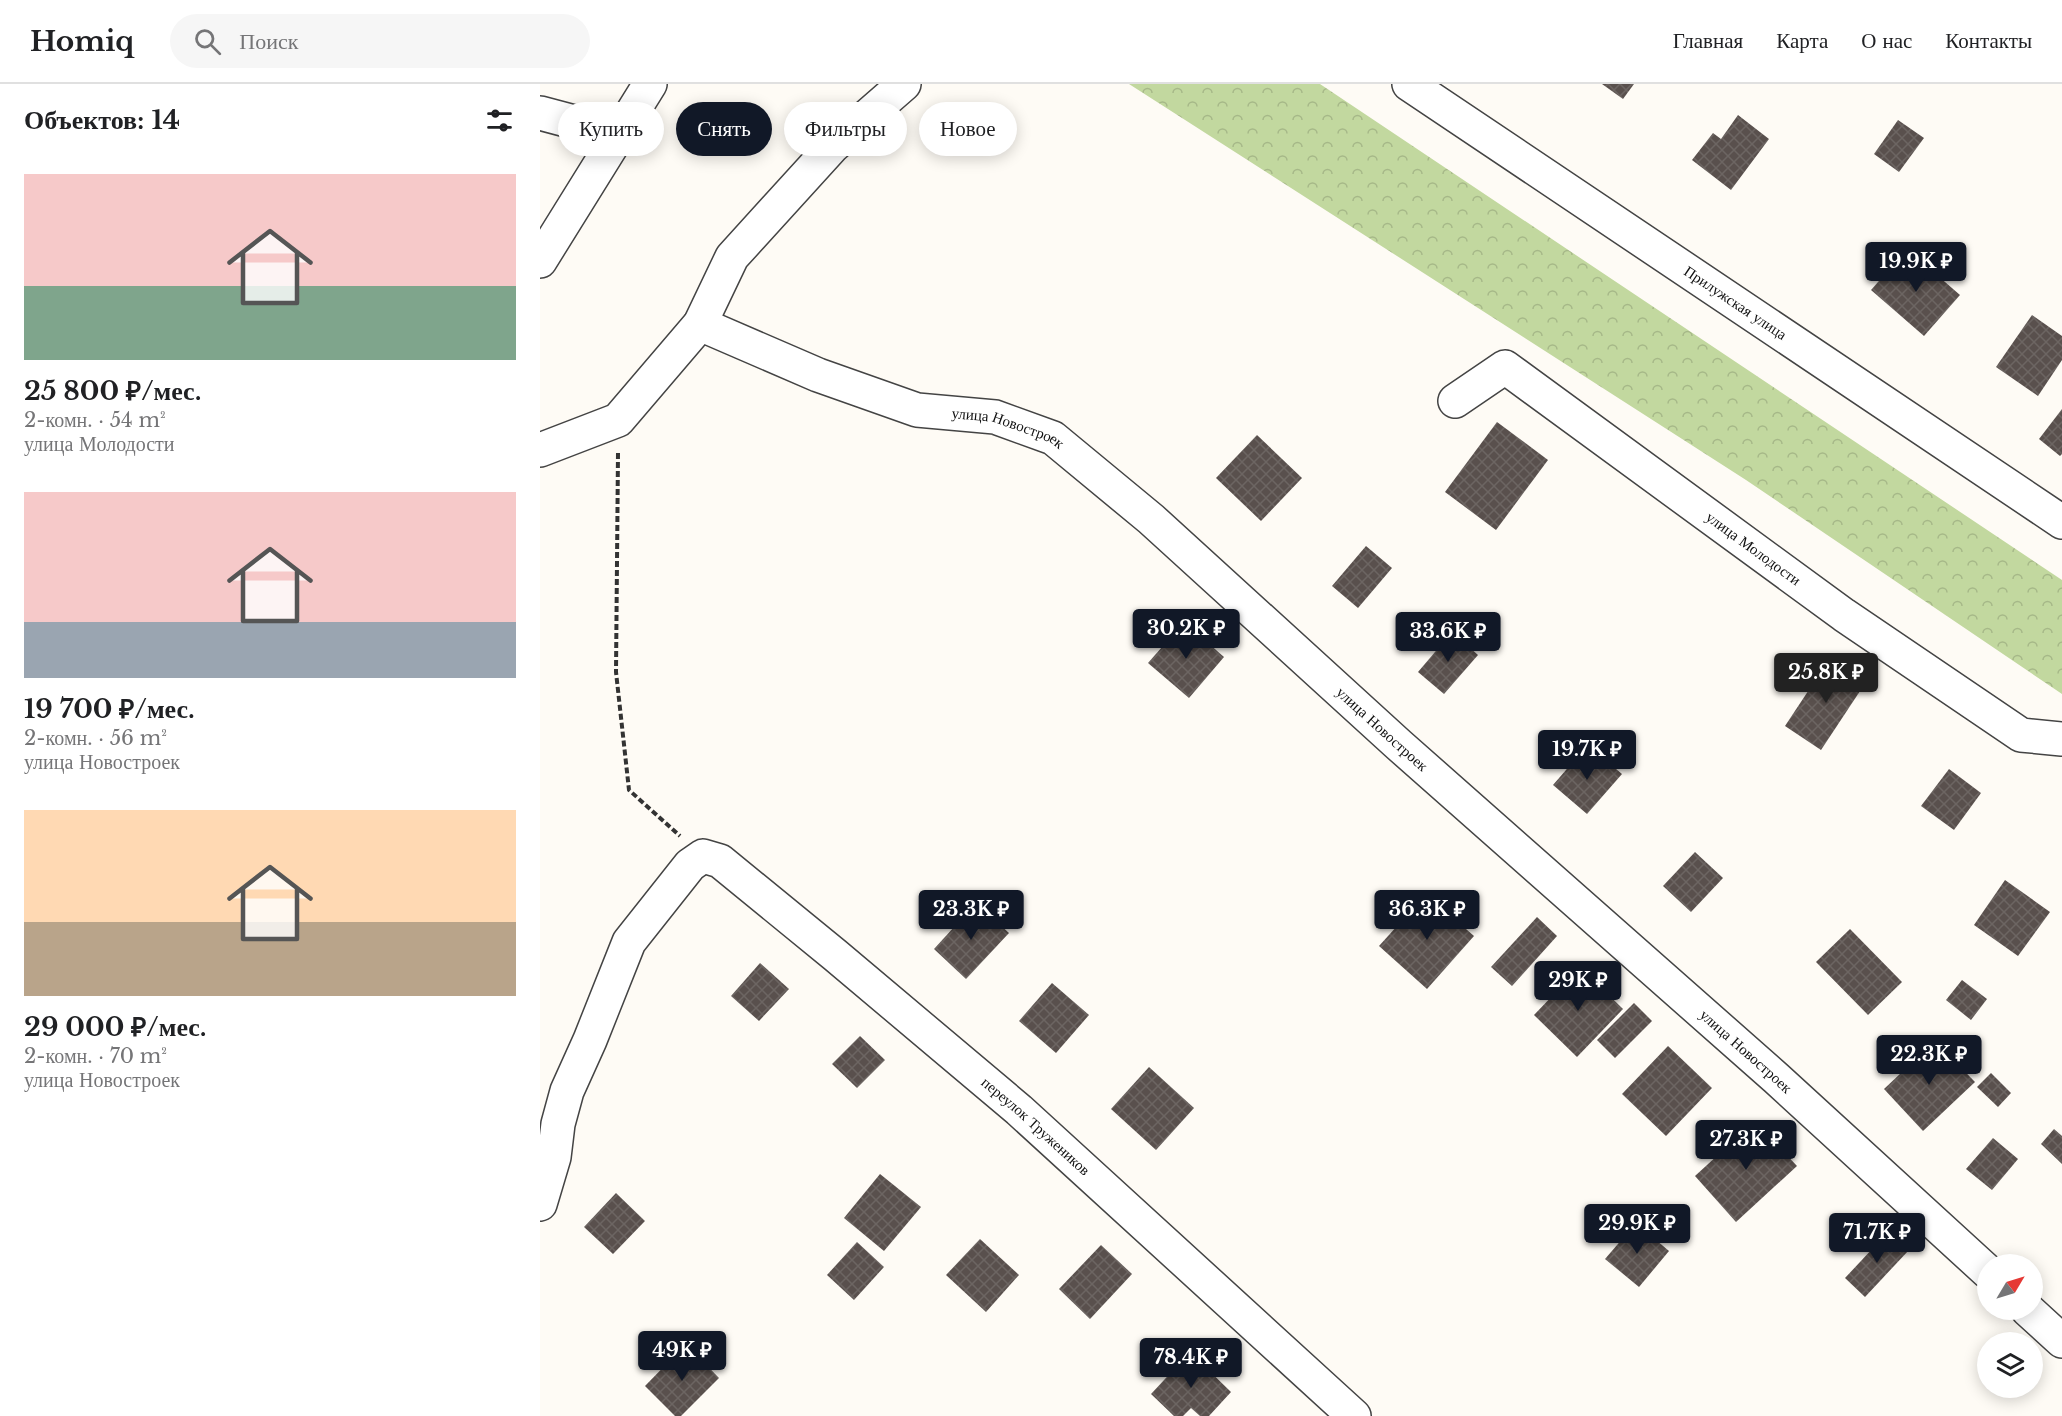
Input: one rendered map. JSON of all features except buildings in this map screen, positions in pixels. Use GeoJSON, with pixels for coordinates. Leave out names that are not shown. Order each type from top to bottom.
{"type":"FeatureCollection","features":[{"type":"Feature","properties":{"kind":"street"},"geometry":{"type":"LineString","coordinates":[[639,102],[650,84]]}},
{"type":"Feature","properties":{"kind":"street"},"geometry":{"type":"LineString","coordinates":[[540,450],[618,420],[700,324],[732,257],[833,146],[904,84]]}},
{"type":"Feature","properties":{"kind":"street","name":"Прилужская улица"},"geometry":{"type":"LineString","coordinates":[[1409,84],[2062,522]]}},
{"type":"Feature","properties":{"kind":"street"},"geometry":{"type":"LineString","coordinates":[[540,113],[558,118]]}},
{"type":"Feature","properties":{"kind":"street"},"geometry":{"type":"LineString","coordinates":[[540,261],[605,156]]}},
{"type":"Feature","properties":{"kind":"street","name":"улица Новостроек"},"geometry":{"type":"LineString","coordinates":[[700,324],[818,375],[917,410],[995,417],[1053,438],[1151,519],[1399,745],[1776,1078],[1977,1262]]}},
{"type":"Feature","properties":{"kind":"street","name":"улица Молодости"},"geometry":{"type":"LineString","coordinates":[[1455,401],[1505,367],[1844,615],[2020,735],[2062,739]]}},
{"type":"Feature","properties":{"kind":"street"},"geometry":{"type":"LineString","coordinates":[[540,1204],[554,1157],[558,1124],[567,1091],[629,942],[690,865],[703,856]]}},
{"type":"Feature","properties":{"kind":"street","name":"переулок Тружеников"},"geometry":{"type":"LineString","coordinates":[[703,856],[720,861],[1019,1110],[1354,1416]]}},
{"type":"Feature","properties":{"kind":"street"},"geometry":{"type":"LineString","coordinates":[[2039,1320],[2062,1341]]}},
{"type":"Feature","properties":{"kind":"path"},"geometry":{"type":"LineString","coordinates":[[618,420],[616,672],[629,790],[703,856]]}},
{"type":"Feature","properties":{"kind":"green space"},"geometry":{"type":"Polygon","coordinates":[[[1129,84],[1320,84],[2062,580],[2062,694],[1746,480],[1129,84]]]}}]}
